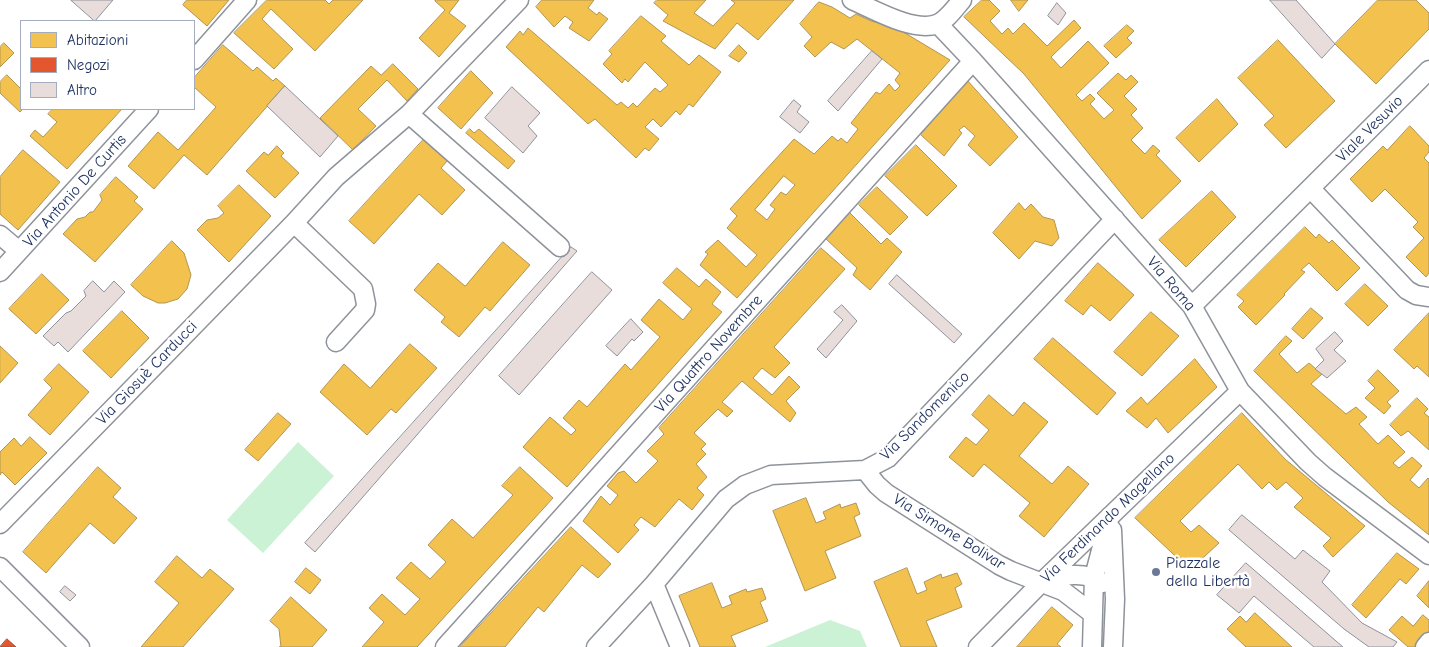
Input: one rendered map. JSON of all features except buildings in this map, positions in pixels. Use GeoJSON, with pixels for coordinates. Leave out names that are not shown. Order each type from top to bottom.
{"type":"FeatureCollection","features":[{"type":"Feature","properties":{"kind":"street"},"geometry":{"type":"LineString","coordinates":[[195,59],[247,0]]}},
{"type":"Feature","properties":{"kind":"street","name":"Via Giosuè Carducci"},"geometry":{"type":"LineString","coordinates":[[0,524],[294,223],[336,177],[409,114],[519,0]]}},
{"type":"Feature","properties":{"kind":"street"},"geometry":{"type":"LineString","coordinates":[[852,0],[912,26],[938,24],[962,0]]}},
{"type":"Feature","properties":{"kind":"street","name":"Via Roma"},"geometry":{"type":"LineString","coordinates":[[938,24],[1192,306],[1240,391],[1308,462],[1325,477],[1429,555]]}},
{"type":"Feature","properties":{"kind":"street","name":"Via Quattro Novembre"},"geometry":{"type":"LineString","coordinates":[[445,647],[973,61]]}},
{"type":"Feature","properties":{"kind":"street","name":"Viale Vesuvio"},"geometry":{"type":"LineString","coordinates":[[1192,306],[1429,70]]}},
{"type":"Feature","properties":{"kind":"street","name":"Via Antonio De Curtis"},"geometry":{"type":"LineString","coordinates":[[0,272],[148,110]]}},
{"type":"Feature","properties":{"kind":"street"},"geometry":{"type":"LineString","coordinates":[[409,114],[560,247]]}},
{"type":"Feature","properties":{"kind":"street"},"geometry":{"type":"LineString","coordinates":[[1311,189],[1407,290],[1416,295],[1429,297]]}},
{"type":"Feature","properties":{"kind":"street","name":"Via Sandomenico"},"geometry":{"type":"LineString","coordinates":[[596,647],[654,584],[726,499],[745,484],[771,475],[865,470],[888,458],[1115,219]]}},
{"type":"Feature","properties":{"kind":"street"},"geometry":{"type":"LineString","coordinates":[[294,223],[363,289],[366,304],[365,310],[336,342]]}},
{"type":"Feature","properties":{"kind":"street"},"geometry":{"type":"LineString","coordinates":[[0,235],[19,251]]}},
{"type":"Feature","properties":{"kind":"street","name":"Via Ferdinando Magellano"},"geometry":{"type":"LineString","coordinates":[[978,647],[1042,582],[1240,391]]}},
{"type":"Feature","properties":{"kind":"street","name":"Via Simone Bolivar"},"geometry":{"type":"LineString","coordinates":[[865,470],[886,493],[991,560],[1011,571],[1063,591],[1093,614]]}},
{"type":"Feature","properties":{"kind":"street"},"geometry":{"type":"LineString","coordinates":[[1092,647],[1094,577],[1111,515]]}},
{"type":"Feature","properties":{"kind":"street"},"geometry":{"type":"LineString","coordinates":[[1111,515],[1116,599],[1113,647]]}},
{"type":"Feature","properties":{"kind":"street"},"geometry":{"type":"LineString","coordinates":[[0,567],[80,647]]}},
{"type":"Feature","properties":{"kind":"street"},"geometry":{"type":"LineString","coordinates":[[1042,582],[1069,575],[1094,577],[1104,584],[1116,599]]}},
{"type":"Feature","properties":{"kind":"street"},"geometry":{"type":"LineString","coordinates":[[654,584],[680,647]]}},
{"type":"Feature","properties":{"kind":"street"},"geometry":{"type":"LineString","coordinates":[[1425,647],[1429,642]]}},
{"type":"Feature","properties":{"kind":"green space"},"geometry":{"type":"Polygon","coordinates":[[[298,442],[334,476],[263,553],[227,520],[298,442]]]}},
{"type":"Feature","properties":{"kind":"green space"},"geometry":{"type":"Polygon","coordinates":[[[830,620],[860,631],[867,647],[765,647],[830,620]]]}},
{"type":"Feature","properties":{"kind":"place","name":"Piazzale della Libertà"},"geometry":{"type":"Point","coordinates":[1156,572]}}]}
